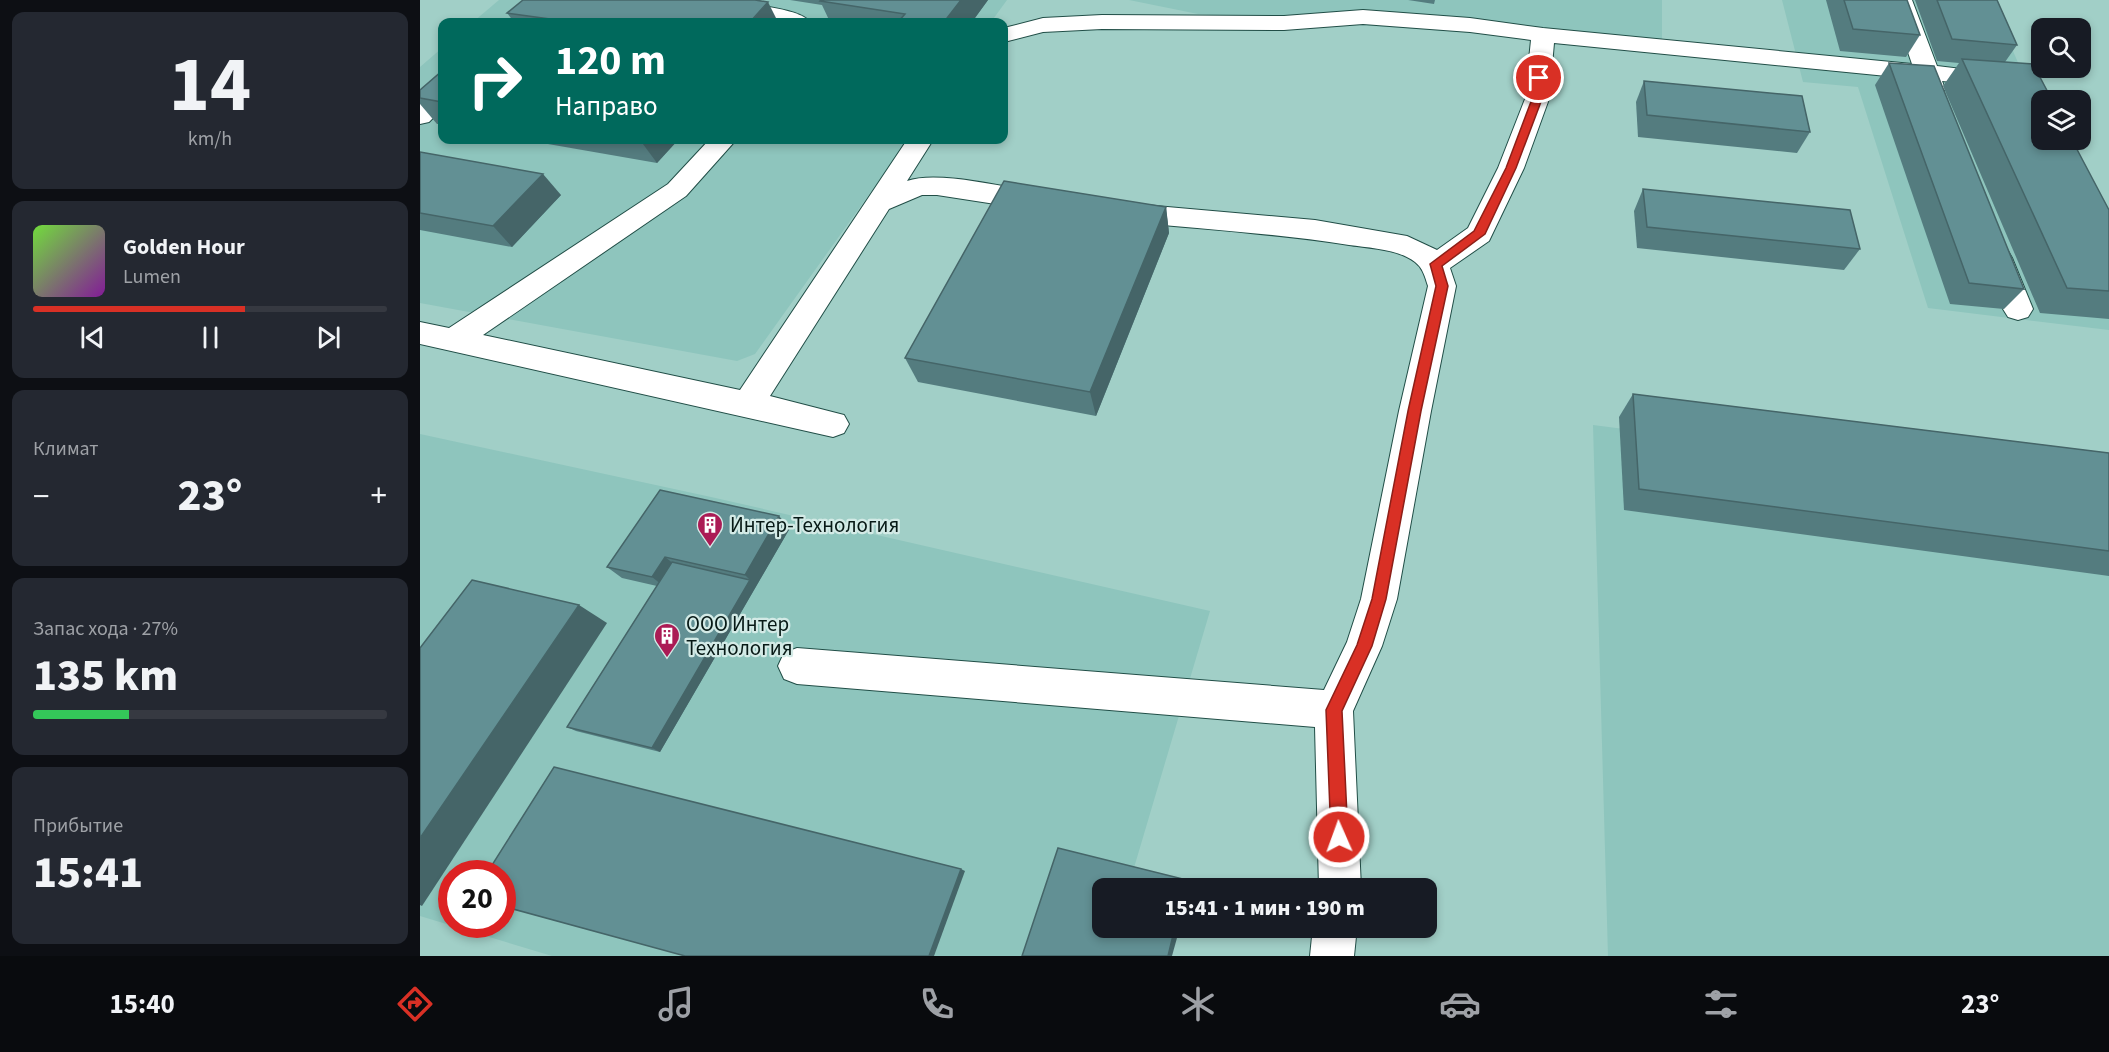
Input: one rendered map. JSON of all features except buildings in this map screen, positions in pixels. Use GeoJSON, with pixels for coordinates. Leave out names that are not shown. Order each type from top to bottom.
{"type":"FeatureCollection","features":[{"type":"Feature","properties":{"kind":"lane"},"geometry":{"type":"LineString","coordinates":[[674,0],[786,18]]}},
{"type":"Feature","properties":{"kind":"lane"},"geometry":{"type":"LineString","coordinates":[[1902,0],[1943,115]]}},
{"type":"Feature","properties":{"kind":"lane"},"geometry":{"type":"LineString","coordinates":[[1008,34],[1042,25],[1102,22],[1284,23],[1366,9],[1460,12],[1543,35],[1926,72],[2011,76]]}},
{"type":"Feature","properties":{"kind":"lane"},"geometry":{"type":"LineString","coordinates":[[1435,264],[1479,234],[1511,168],[1537,99],[1543,35]]}},
{"type":"Feature","properties":{"kind":"lane"},"geometry":{"type":"LineString","coordinates":[[420,116],[438,100]]}},
{"type":"Feature","properties":{"kind":"lane"},"geometry":{"type":"LineString","coordinates":[[453,340],[677,190],[719,144]]}},
{"type":"Feature","properties":{"kind":"lane"},"geometry":{"type":"LineString","coordinates":[[748,404],[917,144]]}},
{"type":"Feature","properties":{"kind":"lane"},"geometry":{"type":"LineString","coordinates":[[880,202],[919,186],[937,186],[1080,208],[1315,230],[1374,239],[1407,246],[1425,255],[1435,264],[1442,286],[1415,411],[1379,599],[1364,646],[1334,710],[1340,878]]}},
{"type":"Feature","properties":{"kind":"lane"},"geometry":{"type":"LineString","coordinates":[[1989,234],[2018,309]]}},
{"type":"Feature","properties":{"kind":"lane"},"geometry":{"type":"LineString","coordinates":[[420,333],[833,424]]}},
{"type":"Feature","properties":{"kind":"lane"},"geometry":{"type":"LineString","coordinates":[[798,666],[1334,710]]}},
{"type":"Feature","properties":{"kind":"lane"},"geometry":{"type":"LineString","coordinates":[[1332,956],[1334,938]]}},
{"type":"Feature","properties":{"kind":"shaded area"},"geometry":{"type":"Polygon","coordinates":[[[499,0],[1007,0],[994,18],[478,18],[499,0]]]}},
{"type":"Feature","properties":{"kind":"shaded area"},"geometry":{"type":"Polygon","coordinates":[[[1129,0],[1662,0],[1662,46],[1198,14],[1129,0]]]}},
{"type":"Feature","properties":{"kind":"shaded area"},"geometry":{"type":"Polygon","coordinates":[[[1782,0],[1991,0],[2031,93],[2031,150],[2047,150],[2109,272],[2109,330],[1928,308],[1858,87],[1803,82],[1782,0]]]}},
{"type":"Feature","properties":{"kind":"shaded area"},"geometry":{"type":"Polygon","coordinates":[[[438,51],[438,144],[905,144],[755,354],[737,361],[420,303],[420,67],[438,51]]]}},
{"type":"Feature","properties":{"kind":"shaded area"},"geometry":{"type":"Polygon","coordinates":[[[1593,425],[2109,491],[2109,956],[1608,956],[1593,425]]]}},
{"type":"Feature","properties":{"kind":"shaded area"},"geometry":{"type":"Polygon","coordinates":[[[420,434],[711,497],[1210,611],[1131,878],[1092,878],[1092,938],[1104,938],[1108,956],[552,956],[493,938],[516,938],[516,860],[438,860],[438,921],[420,916],[420,434]]]}},
{"type":"Feature","properties":{"kind":"place","name":"Интер-Технология"},"geometry":{"type":"Point","coordinates":[710,548]}},
{"type":"Feature","properties":{"kind":"place","name":"ООО Интер Технология"},"geometry":{"type":"Point","coordinates":[667,659]}},
{"type":"Feature","properties":{"kind":"route"},"geometry":{"type":"LineString","coordinates":[[1339,837],[1334,710],[1364,646],[1379,599],[1415,411],[1442,286],[1435,264],[1479,234],[1511,168],[1537,99],[1539,78]]}}]}
